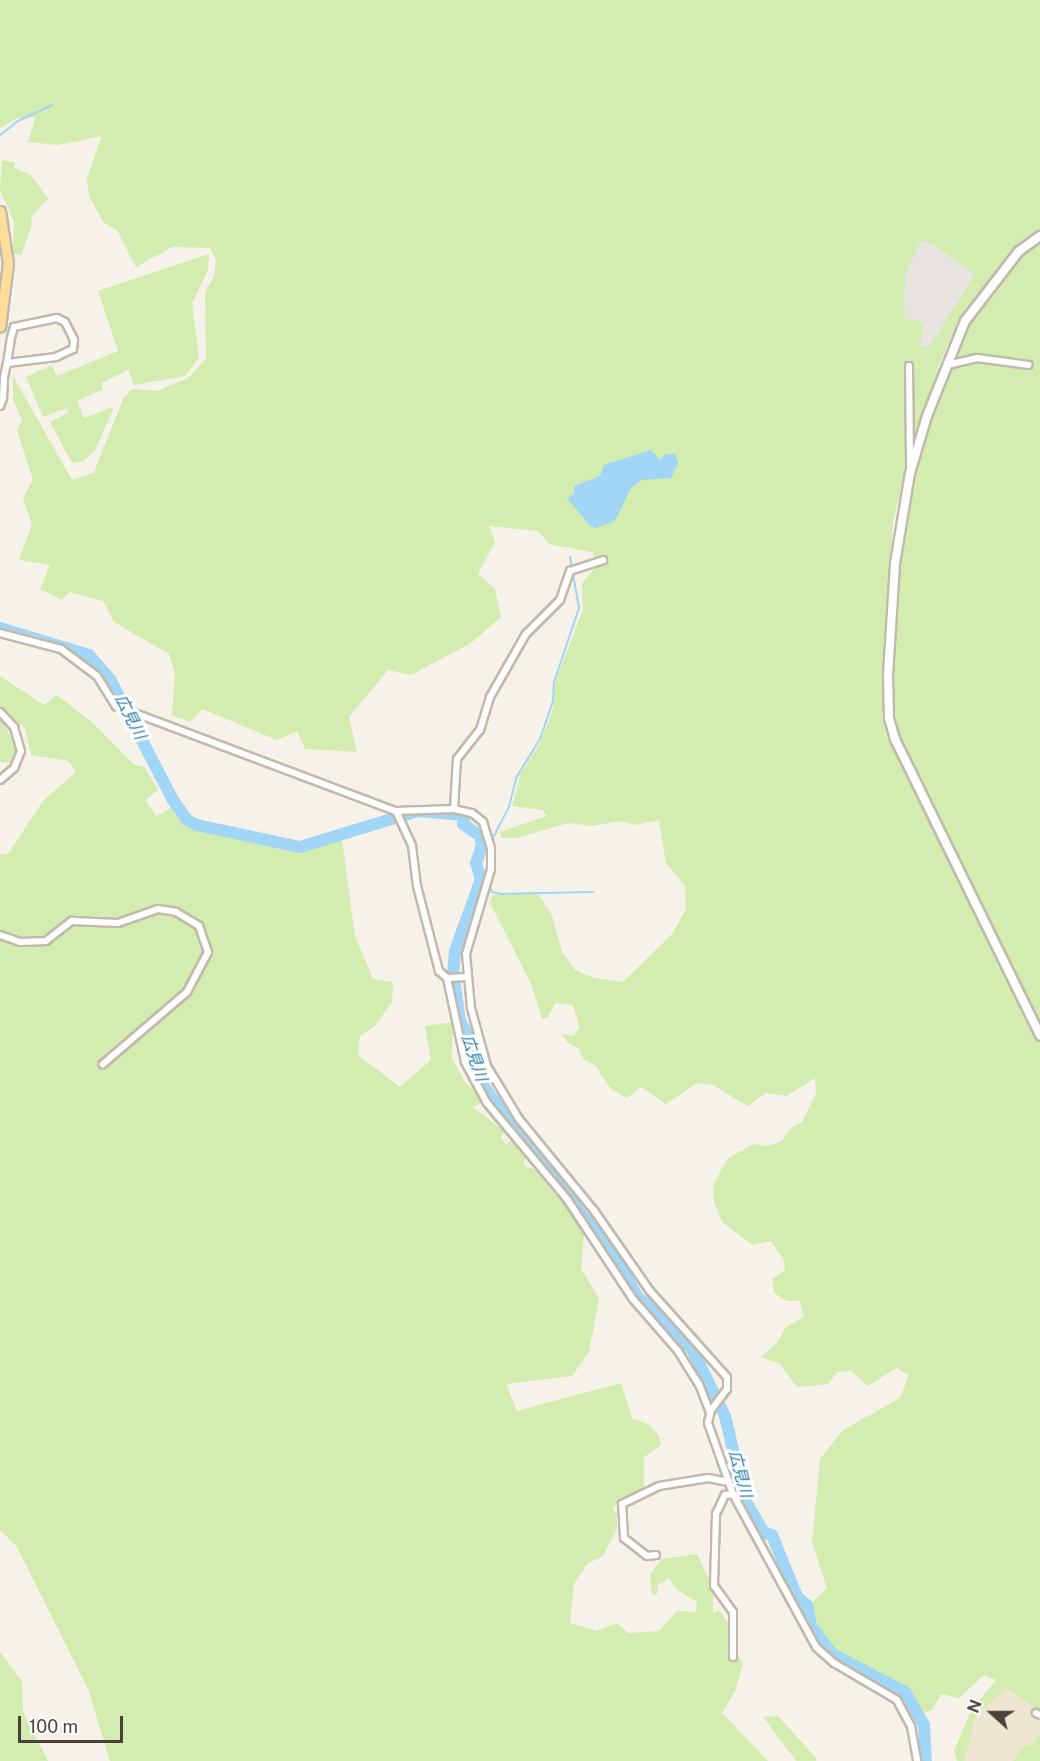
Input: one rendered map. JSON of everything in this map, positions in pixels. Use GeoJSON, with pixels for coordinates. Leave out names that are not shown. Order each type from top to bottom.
{"type":"FeatureCollection","features":[{"type":"Feature","properties":{"kind":"main road"},"geometry":{"type":"LineString","coordinates":[[0,211],[8,263],[0,327]]}},
{"type":"Feature","properties":{"kind":"street"},"geometry":{"type":"LineString","coordinates":[[1040,236],[1019,251],[965,321],[945,366],[910,473],[895,564],[890,718],[904,760],[1040,1035]]}},
{"type":"Feature","properties":{"kind":"street"},"geometry":{"type":"LineString","coordinates":[[0,406],[7,363],[14,327],[57,318],[65,321],[74,340],[73,349],[56,357],[7,363]]}},
{"type":"Feature","properties":{"kind":"street"},"geometry":{"type":"LineString","coordinates":[[945,366],[976,358],[1029,365]]}},
{"type":"Feature","properties":{"kind":"street"},"geometry":{"type":"LineString","coordinates":[[909,366],[910,473]]}},
{"type":"Feature","properties":{"kind":"street"},"geometry":{"type":"LineString","coordinates":[[454,809],[457,759],[480,730],[490,697],[526,634],[560,600],[572,571],[603,560]]}},
{"type":"Feature","properties":{"kind":"street"},"geometry":{"type":"LineString","coordinates":[[0,633],[61,649],[97,676],[116,706],[397,813],[454,809],[480,818],[491,848],[491,869],[466,954],[465,977],[483,1056],[510,1106],[595,1212],[662,1306],[724,1373],[728,1385],[711,1411]]}},
{"type":"Feature","properties":{"kind":"street"},"geometry":{"type":"LineString","coordinates":[[0,712],[14,727],[21,751],[14,768],[0,780]]}},
{"type":"Feature","properties":{"kind":"street"},"geometry":{"type":"LineString","coordinates":[[397,813],[412,846],[417,886],[439,971],[449,978],[465,977]]}},
{"type":"Feature","properties":{"kind":"street"},"geometry":{"type":"LineString","coordinates":[[0,935],[20,942],[46,941],[72,921],[118,923],[158,909],[176,912],[199,926],[208,952],[187,992],[104,1065]]}},
{"type":"Feature","properties":{"kind":"street"},"geometry":{"type":"LineString","coordinates":[[449,978],[462,1052],[487,1103],[567,1199],[633,1299],[690,1367],[711,1411],[710,1429],[733,1494],[816,1647],[834,1663],[897,1700],[911,1726],[917,1761]]}},
{"type":"Feature","properties":{"kind":"street"},"geometry":{"type":"LineString","coordinates":[[656,1555],[647,1556],[624,1538],[622,1504],[658,1486],[708,1478],[729,1482]]}},
{"type":"Feature","properties":{"kind":"street"},"geometry":{"type":"LineString","coordinates":[[732,1657],[733,1612],[714,1586],[716,1514],[725,1495],[733,1494]]}},
{"type":"Feature","properties":{"kind":"shaded area"},"geometry":{"type":"Polygon","coordinates":[[[921,240],[939,248],[975,275],[929,347],[920,346],[923,325],[918,320],[904,319],[905,275],[921,240]]]}},
{"type":"Feature","properties":{"kind":"shaded area"},"geometry":{"type":"Polygon","coordinates":[[[996,1680],[1040,1711],[1040,1761],[957,1761],[954,1751],[971,1711],[996,1680]]]}},
{"type":"Feature","properties":{"kind":"green space"},"geometry":{"type":"Polygon","coordinates":[[[0,0],[1040,0],[1040,1023],[898,736],[889,669],[897,566],[916,466],[959,340],[995,286],[989,280],[952,334],[939,365],[902,485],[893,521],[884,674],[886,719],[894,750],[1040,1042],[1040,1711],[1007,1688],[975,1717],[964,1761],[957,1761],[954,1751],[971,1711],[996,1680],[984,1675],[959,1698],[941,1694],[932,1710],[925,1713],[903,1687],[836,1652],[816,1626],[811,1604],[827,1588],[812,1542],[820,1459],[843,1430],[900,1398],[909,1375],[896,1368],[868,1386],[851,1371],[837,1372],[828,1384],[797,1387],[780,1364],[761,1357],[777,1343],[786,1327],[804,1317],[800,1301],[787,1301],[774,1293],[772,1279],[785,1270],[784,1260],[771,1241],[753,1245],[722,1222],[714,1201],[713,1185],[728,1158],[754,1144],[767,1146],[782,1141],[792,1127],[802,1122],[816,1093],[815,1078],[787,1096],[766,1093],[748,1106],[713,1085],[697,1083],[666,1104],[641,1087],[627,1098],[611,1089],[595,1065],[583,1059],[578,1048],[567,1042],[562,1034],[573,1036],[580,1028],[573,1005],[555,1003],[548,1017],[542,1019],[532,986],[490,903],[493,895],[538,894],[552,915],[562,952],[575,970],[594,978],[623,982],[673,933],[686,909],[685,886],[666,863],[659,820],[635,825],[621,821],[591,826],[568,823],[517,838],[502,838],[500,832],[547,816],[542,810],[512,806],[521,773],[540,743],[553,709],[555,682],[583,610],[582,583],[594,569],[596,559],[592,552],[549,544],[538,531],[489,526],[495,542],[478,574],[495,589],[501,617],[471,643],[411,675],[388,670],[349,717],[357,752],[305,749],[297,731],[277,740],[202,709],[190,722],[172,715],[175,673],[169,654],[114,622],[103,601],[69,592],[62,600],[40,589],[50,565],[19,560],[32,525],[23,498],[33,480],[17,430],[22,420],[13,400],[13,376],[72,480],[94,472],[124,397],[133,389],[157,391],[190,377],[206,358],[205,293],[214,276],[216,260],[210,248],[172,247],[136,267],[117,230],[104,223],[89,196],[87,177],[102,136],[58,145],[28,142],[36,117],[17,118],[0,128],[0,0]]]}},
{"type":"Feature","properties":{"kind":"green space"},"geometry":{"type":"Polygon","coordinates":[[[2,160],[15,163],[14,168],[31,175],[48,199],[31,217],[32,226],[21,255],[13,254],[14,221],[0,190],[2,160]]]}},
{"type":"Feature","properties":{"kind":"green space"},"geometry":{"type":"Polygon","coordinates":[[[209,254],[208,270],[192,303],[199,358],[185,376],[134,385],[128,370],[101,383],[103,389],[77,401],[84,418],[112,407],[113,410],[95,450],[84,461],[72,463],[50,422],[69,412],[67,408],[43,417],[26,377],[52,365],[57,376],[118,351],[98,291],[209,254]]]}},
{"type":"Feature","properties":{"kind":"green space"},"geometry":{"type":"Polygon","coordinates":[[[0,676],[44,705],[57,695],[95,725],[133,764],[144,767],[158,790],[145,800],[156,816],[174,806],[185,822],[196,826],[298,849],[342,840],[355,936],[373,979],[393,982],[392,1002],[375,1026],[360,1036],[358,1055],[400,1087],[431,1060],[425,1026],[453,1022],[452,1059],[465,1082],[473,1089],[476,1086],[484,1102],[473,1107],[504,1131],[501,1137],[505,1144],[513,1139],[528,1156],[523,1162],[526,1167],[534,1169],[558,1198],[576,1195],[586,1214],[581,1269],[599,1298],[589,1352],[572,1376],[506,1384],[517,1411],[621,1383],[632,1418],[650,1425],[659,1436],[661,1445],[644,1457],[644,1489],[612,1508],[617,1515],[617,1529],[603,1556],[587,1564],[574,1584],[570,1623],[596,1631],[617,1623],[628,1633],[659,1631],[677,1611],[696,1612],[697,1602],[677,1590],[669,1578],[658,1585],[657,1594],[652,1595],[650,1574],[662,1559],[697,1554],[713,1588],[713,1613],[720,1611],[730,1627],[730,1641],[743,1663],[735,1691],[722,1713],[768,1761],[110,1761],[88,1689],[17,1547],[0,1530],[0,855],[8,854],[43,801],[76,772],[69,761],[31,755],[25,728],[0,707],[0,676]]]}},
{"type":"Feature","properties":{"kind":"green space"},"geometry":{"type":"Polygon","coordinates":[[[0,719],[14,741],[16,753],[12,763],[0,762],[0,719]]]}},
{"type":"Feature","properties":{"kind":"green space"},"geometry":{"type":"Polygon","coordinates":[[[0,1652],[22,1681],[23,1712],[48,1761],[0,1761],[0,1652]]]}},
{"type":"Feature","properties":{"kind":"green space"},"geometry":{"type":"Polygon","coordinates":[[[778,1716],[817,1759],[816,1761],[796,1761],[763,1717],[778,1716]]]}},
{"type":"Feature","properties":{"kind":"green space"},"geometry":{"type":"Polygon","coordinates":[[[1040,1733],[1040,1761],[1013,1761],[1025,1744],[1031,1746],[1040,1733]]]}},
{"type":"Feature","properties":{"kind":"water"},"geometry":{"type":"Polygon","coordinates":[[[651,450],[660,460],[666,454],[675,454],[678,463],[671,478],[642,480],[631,488],[615,521],[596,528],[590,526],[567,498],[574,494],[574,486],[600,476],[604,465],[651,450]]]}},
{"type":"Feature","properties":{"kind":"waterway"},"geometry":{"type":"LineString","coordinates":[[0,135],[18,121],[53,105]]}},
{"type":"Feature","properties":{"kind":"waterway"},"geometry":{"type":"LineString","coordinates":[[482,845],[494,836],[509,807],[516,778],[540,739],[553,701],[554,682],[579,608],[570,557]]}},
{"type":"Feature","properties":{"kind":"waterway","name":"広見川"},"geometry":{"type":"LineString","coordinates":[[0,628],[89,655],[110,679],[173,800],[187,820],[197,825],[300,847],[418,811],[464,815],[463,824],[479,835],[482,845],[476,863],[481,879],[455,951],[453,972],[460,1021],[471,1042],[481,1082],[513,1129],[561,1183],[583,1217],[599,1227],[638,1298],[657,1311],[693,1351],[725,1416],[745,1500],[764,1533],[772,1535],[797,1597],[807,1605],[811,1626],[832,1654],[905,1692],[924,1725],[926,1761]]}},
{"type":"Feature","properties":{"kind":"waterway"},"geometry":{"type":"LineString","coordinates":[[489,886],[492,892],[501,894],[593,892]]}}]}
